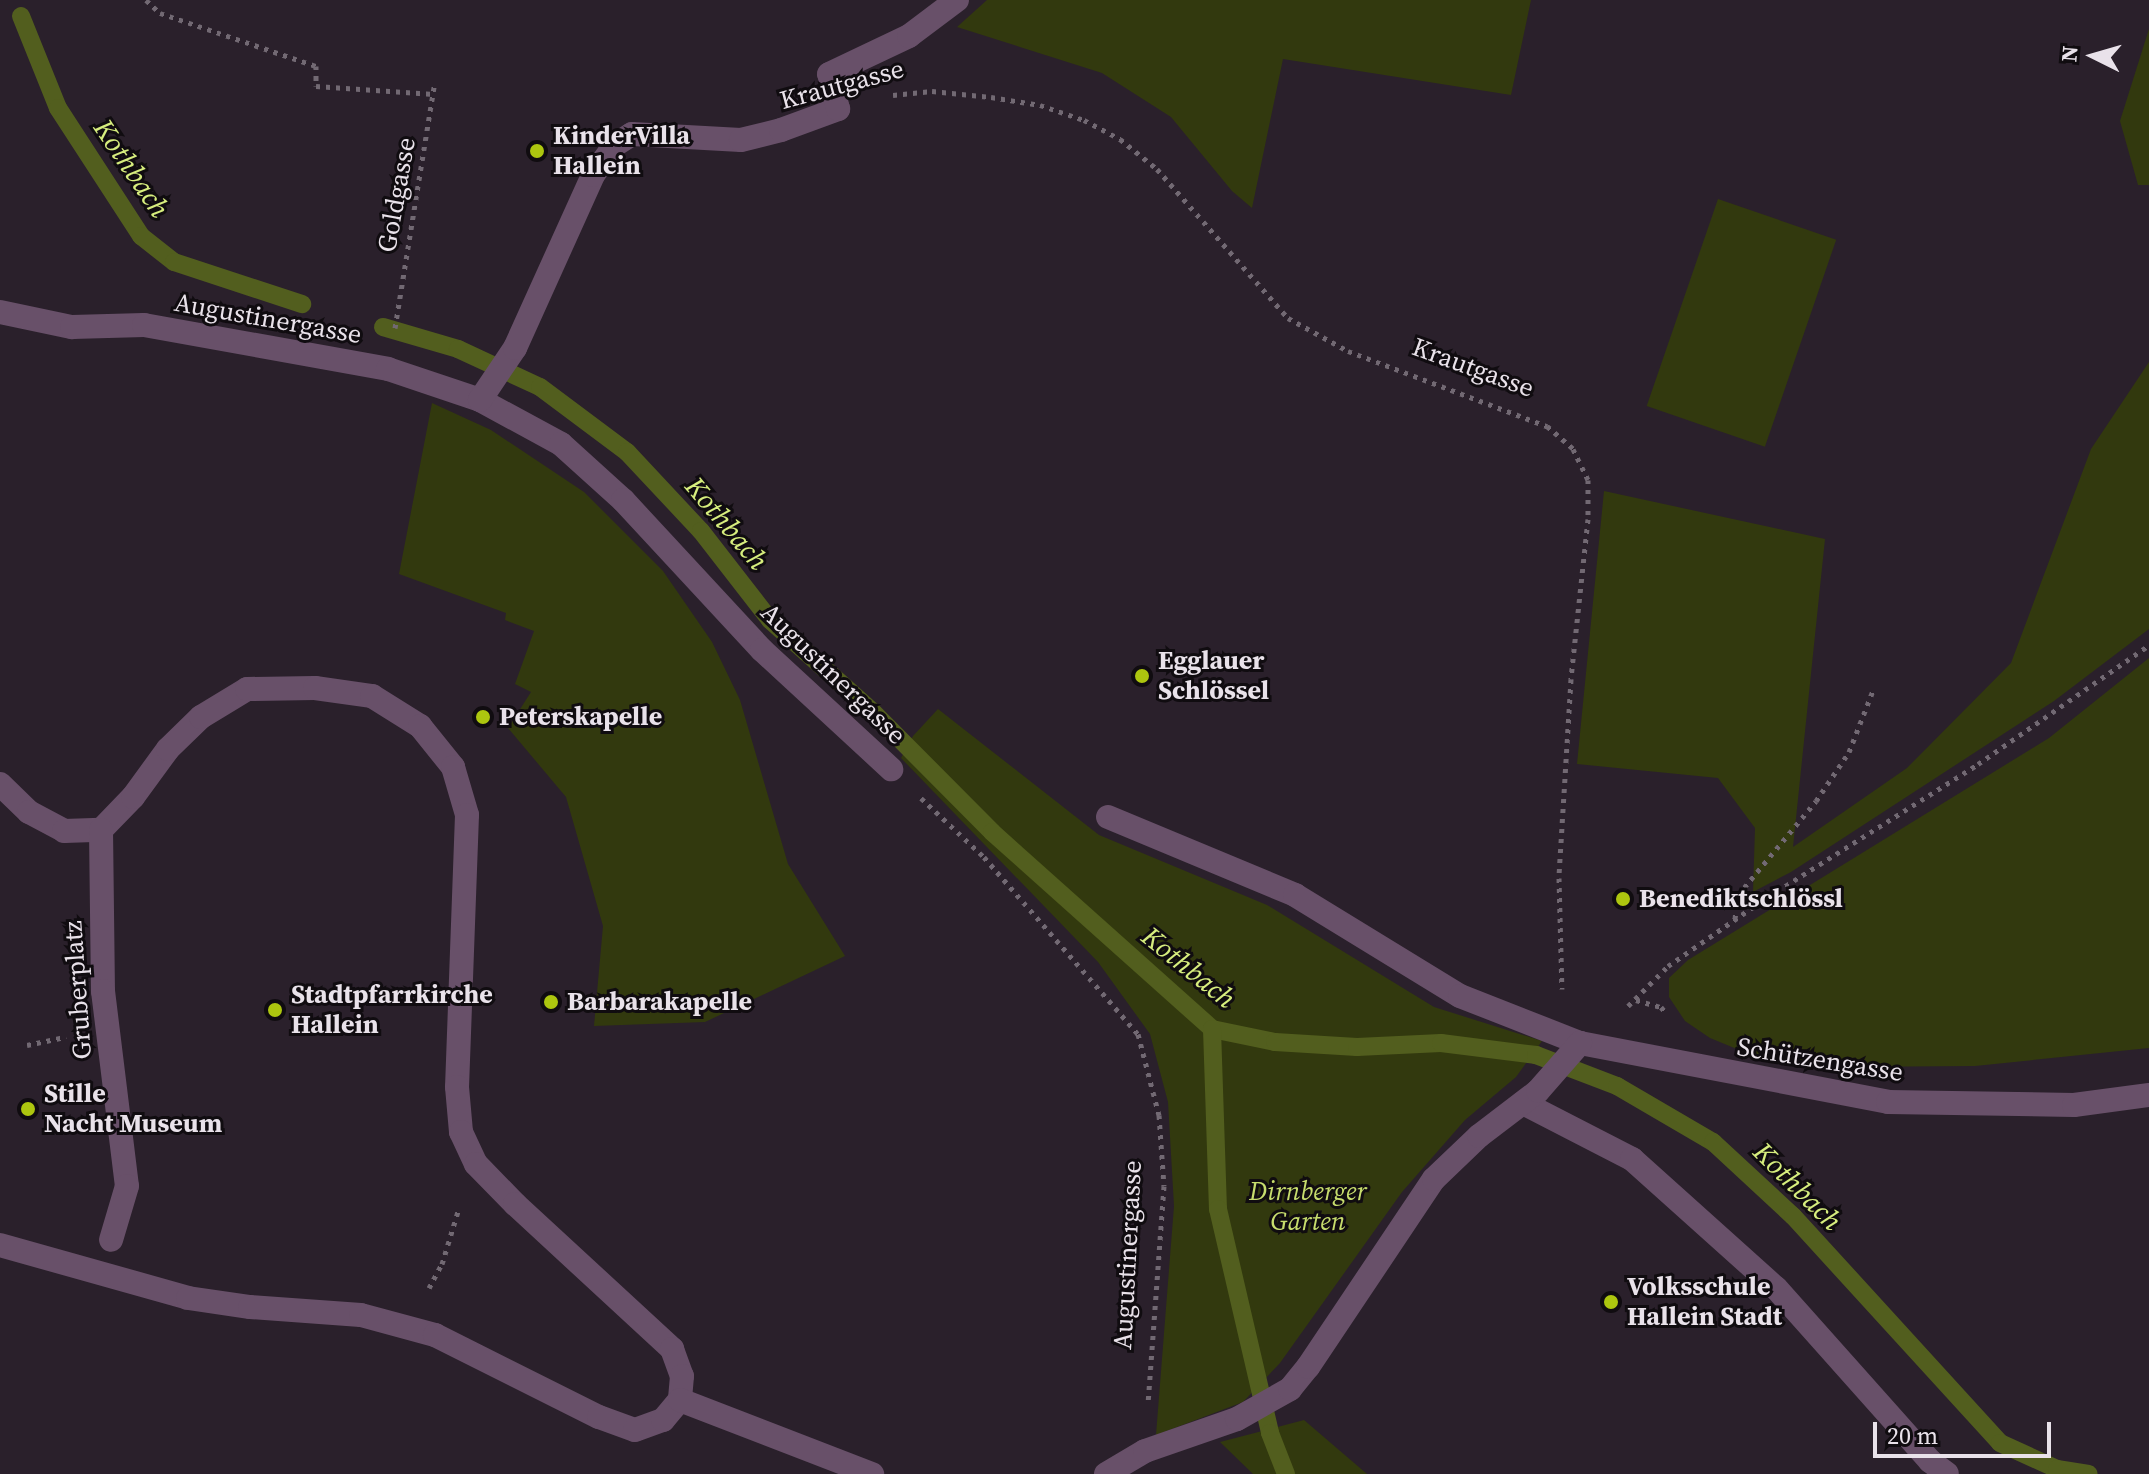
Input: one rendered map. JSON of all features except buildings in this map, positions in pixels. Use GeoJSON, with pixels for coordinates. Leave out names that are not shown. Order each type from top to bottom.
{"type":"FeatureCollection","features":[{"type":"Feature","properties":{"kind":"street"},"geometry":{"type":"LineString","coordinates":[[838,109],[829,74],[909,36],[957,0]]}},
{"type":"Feature","properties":{"kind":"street","name":"Krautgasse"},"geometry":{"type":"LineString","coordinates":[[485,394],[515,348],[593,175],[615,145],[632,134],[741,140],[781,130],[838,109]]}},
{"type":"Feature","properties":{"kind":"street","name":"Augustinergasse"},"geometry":{"type":"LineString","coordinates":[[0,312],[72,327],[144,325],[388,369],[485,394],[561,444],[603,481],[762,650],[891,769]]}},
{"type":"Feature","properties":{"kind":"street"},"geometry":{"type":"LineString","coordinates":[[0,784],[29,812],[64,831],[101,830],[133,797],[168,749],[201,717],[247,689],[315,688],[372,696],[420,726],[453,767],[467,815],[457,1087],[461,1132],[476,1164],[672,1349],[682,1376],[680,1400],[663,1420],[635,1430],[599,1417],[435,1335],[361,1315],[250,1307],[188,1298],[0,1245]]}},
{"type":"Feature","properties":{"kind":"street"},"geometry":{"type":"LineString","coordinates":[[1106,1474],[1145,1451],[1237,1419],[1290,1389],[1308,1367],[1434,1179],[1479,1136],[1530,1097],[1580,1043],[1460,996],[1295,895],[1216,859],[1108,817]]}},
{"type":"Feature","properties":{"kind":"street","name":"Gruberplatz"},"geometry":{"type":"LineString","coordinates":[[101,830],[104,1003],[127,1186],[111,1240]]}},
{"type":"Feature","properties":{"kind":"street","name":"Schützengasse"},"geometry":{"type":"LineString","coordinates":[[1580,1043],[1888,1102],[2074,1105],[2149,1095]]}},
{"type":"Feature","properties":{"kind":"street"},"geometry":{"type":"LineString","coordinates":[[1530,1097],[1632,1159],[1776,1288],[1930,1461],[1947,1474]]}},
{"type":"Feature","properties":{"kind":"street"},"geometry":{"type":"LineString","coordinates":[[680,1400],[872,1474]]}},
{"type":"Feature","properties":{"kind":"path"},"geometry":{"type":"LineString","coordinates":[[146,0],[160,13],[316,66],[316,86],[434,94]]}},
{"type":"Feature","properties":{"kind":"path","name":"Goldgasse"},"geometry":{"type":"LineString","coordinates":[[399,303],[435,82]]}},
{"type":"Feature","properties":{"kind":"path","name":"Krautgasse"},"geometry":{"type":"LineString","coordinates":[[838,109],[898,94],[932,91],[1040,105],[1084,120],[1120,139],[1157,169],[1288,318],[1348,351],[1547,426],[1573,449],[1588,480],[1588,519],[1571,679],[1559,878],[1562,989],[1580,1043]]}},
{"type":"Feature","properties":{"kind":"path"},"geometry":{"type":"LineString","coordinates":[[1580,1043],[1636,1000],[1668,966],[1760,902],[1978,764],[2149,645]]}},
{"type":"Feature","properties":{"kind":"path"},"geometry":{"type":"LineString","coordinates":[[1734,920],[1738,895],[1816,801],[1849,752],[1874,688]]}},
{"type":"Feature","properties":{"kind":"path","name":"Augustinergasse"},"geometry":{"type":"LineString","coordinates":[[891,769],[984,857],[1138,1034],[1159,1115],[1164,1186],[1145,1451]]}},
{"type":"Feature","properties":{"kind":"path"},"geometry":{"type":"LineString","coordinates":[[425,1295],[442,1264],[460,1205],[484,1172]]}},
{"type":"Feature","properties":{"kind":"green space"},"geometry":{"type":"Polygon","coordinates":[[[987,0],[1531,0],[1511,95],[1283,59],[1252,208],[1232,191],[1171,117],[1102,73],[957,27],[987,0]]]}},
{"type":"Feature","properties":{"kind":"green space"},"geometry":{"type":"Polygon","coordinates":[[[2149,29],[2149,185],[2138,185],[2120,121],[2149,29]]]}},
{"type":"Feature","properties":{"kind":"green space"},"geometry":{"type":"Polygon","coordinates":[[[1718,199],[1836,240],[1765,447],[1647,406],[1718,199]]]}},
{"type":"Feature","properties":{"kind":"green space"},"geometry":{"type":"Polygon","coordinates":[[[2149,362],[2149,629],[2054,701],[1791,872],[1753,892],[1755,828],[1718,778],[1577,764],[1604,491],[1825,539],[1793,847],[1907,768],[2011,663],[2091,449],[2149,362]]]}},
{"type":"Feature","properties":{"kind":"green space"},"geometry":{"type":"Polygon","coordinates":[[[432,403],[491,430],[584,492],[663,571],[712,642],[740,700],[788,864],[845,956],[705,1022],[594,1026],[603,926],[566,797],[508,728],[531,692],[515,684],[534,631],[505,620],[506,613],[399,574],[432,403]]]}},
{"type":"Feature","properties":{"kind":"green space"},"geometry":{"type":"Polygon","coordinates":[[[2149,658],[2149,1048],[1975,1066],[1839,1067],[1771,1063],[1710,1038],[1685,1021],[1669,997],[1669,978],[1688,960],[2049,738],[2149,658]]]}},
{"type":"Feature","properties":{"kind":"green space","name":"Dirnberger Garten"},"geometry":{"type":"Polygon","coordinates":[[[938,709],[1099,835],[1267,905],[1434,1007],[1542,1041],[1516,1077],[1465,1120],[1402,1192],[1280,1363],[1243,1402],[1156,1435],[1174,1206],[1168,1102],[1150,1034],[1098,962],[901,758],[913,736],[938,709]]]}},
{"type":"Feature","properties":{"kind":"green space"},"geometry":{"type":"Polygon","coordinates":[[[1304,1420],[1367,1474],[1253,1474],[1220,1442],[1304,1420]]]}},
{"type":"Feature","properties":{"kind":"waterway","name":"Kothbach"},"geometry":{"type":"LineString","coordinates":[[21,16],[58,108],[141,236],[174,262],[302,304]]}},
{"type":"Feature","properties":{"kind":"waterway","name":"Kothbach"},"geometry":{"type":"LineString","coordinates":[[383,327],[458,349],[540,387],[627,452],[701,531],[770,620],[873,712],[992,832],[1212,1029],[1275,1042],[1357,1047],[1441,1043],[1536,1055],[1617,1086],[1713,1142],[1793,1216],[2000,1443],[2057,1469],[2089,1474]]}},
{"type":"Feature","properties":{"kind":"waterway"},"geometry":{"type":"LineString","coordinates":[[1212,1029],[1218,1209],[1270,1433],[1286,1474]]}},
{"type":"Feature","properties":{"kind":"place","name":"KinderVilla Hallein"},"geometry":{"type":"Point","coordinates":[537,151]}},
{"type":"Feature","properties":{"kind":"place","name":"Egglauer Schlössel"},"geometry":{"type":"Point","coordinates":[1142,676]}},
{"type":"Feature","properties":{"kind":"place","name":"Peterskapelle"},"geometry":{"type":"Point","coordinates":[483,717]}},
{"type":"Feature","properties":{"kind":"place","name":"Benediktschlössl"},"geometry":{"type":"Point","coordinates":[1623,899]}},
{"type":"Feature","properties":{"kind":"place","name":"Barbarakapelle"},"geometry":{"type":"Point","coordinates":[551,1002]}},
{"type":"Feature","properties":{"kind":"place","name":"Stadtpfarrkirche Hallein"},"geometry":{"type":"Point","coordinates":[275,1010]}},
{"type":"Feature","properties":{"kind":"place","name":"Stille Nacht Museum"},"geometry":{"type":"Point","coordinates":[28,1109]}},
{"type":"Feature","properties":{"kind":"place","name":"Volksschule Hallein Stadt"},"geometry":{"type":"Point","coordinates":[1611,1302]}}]}
